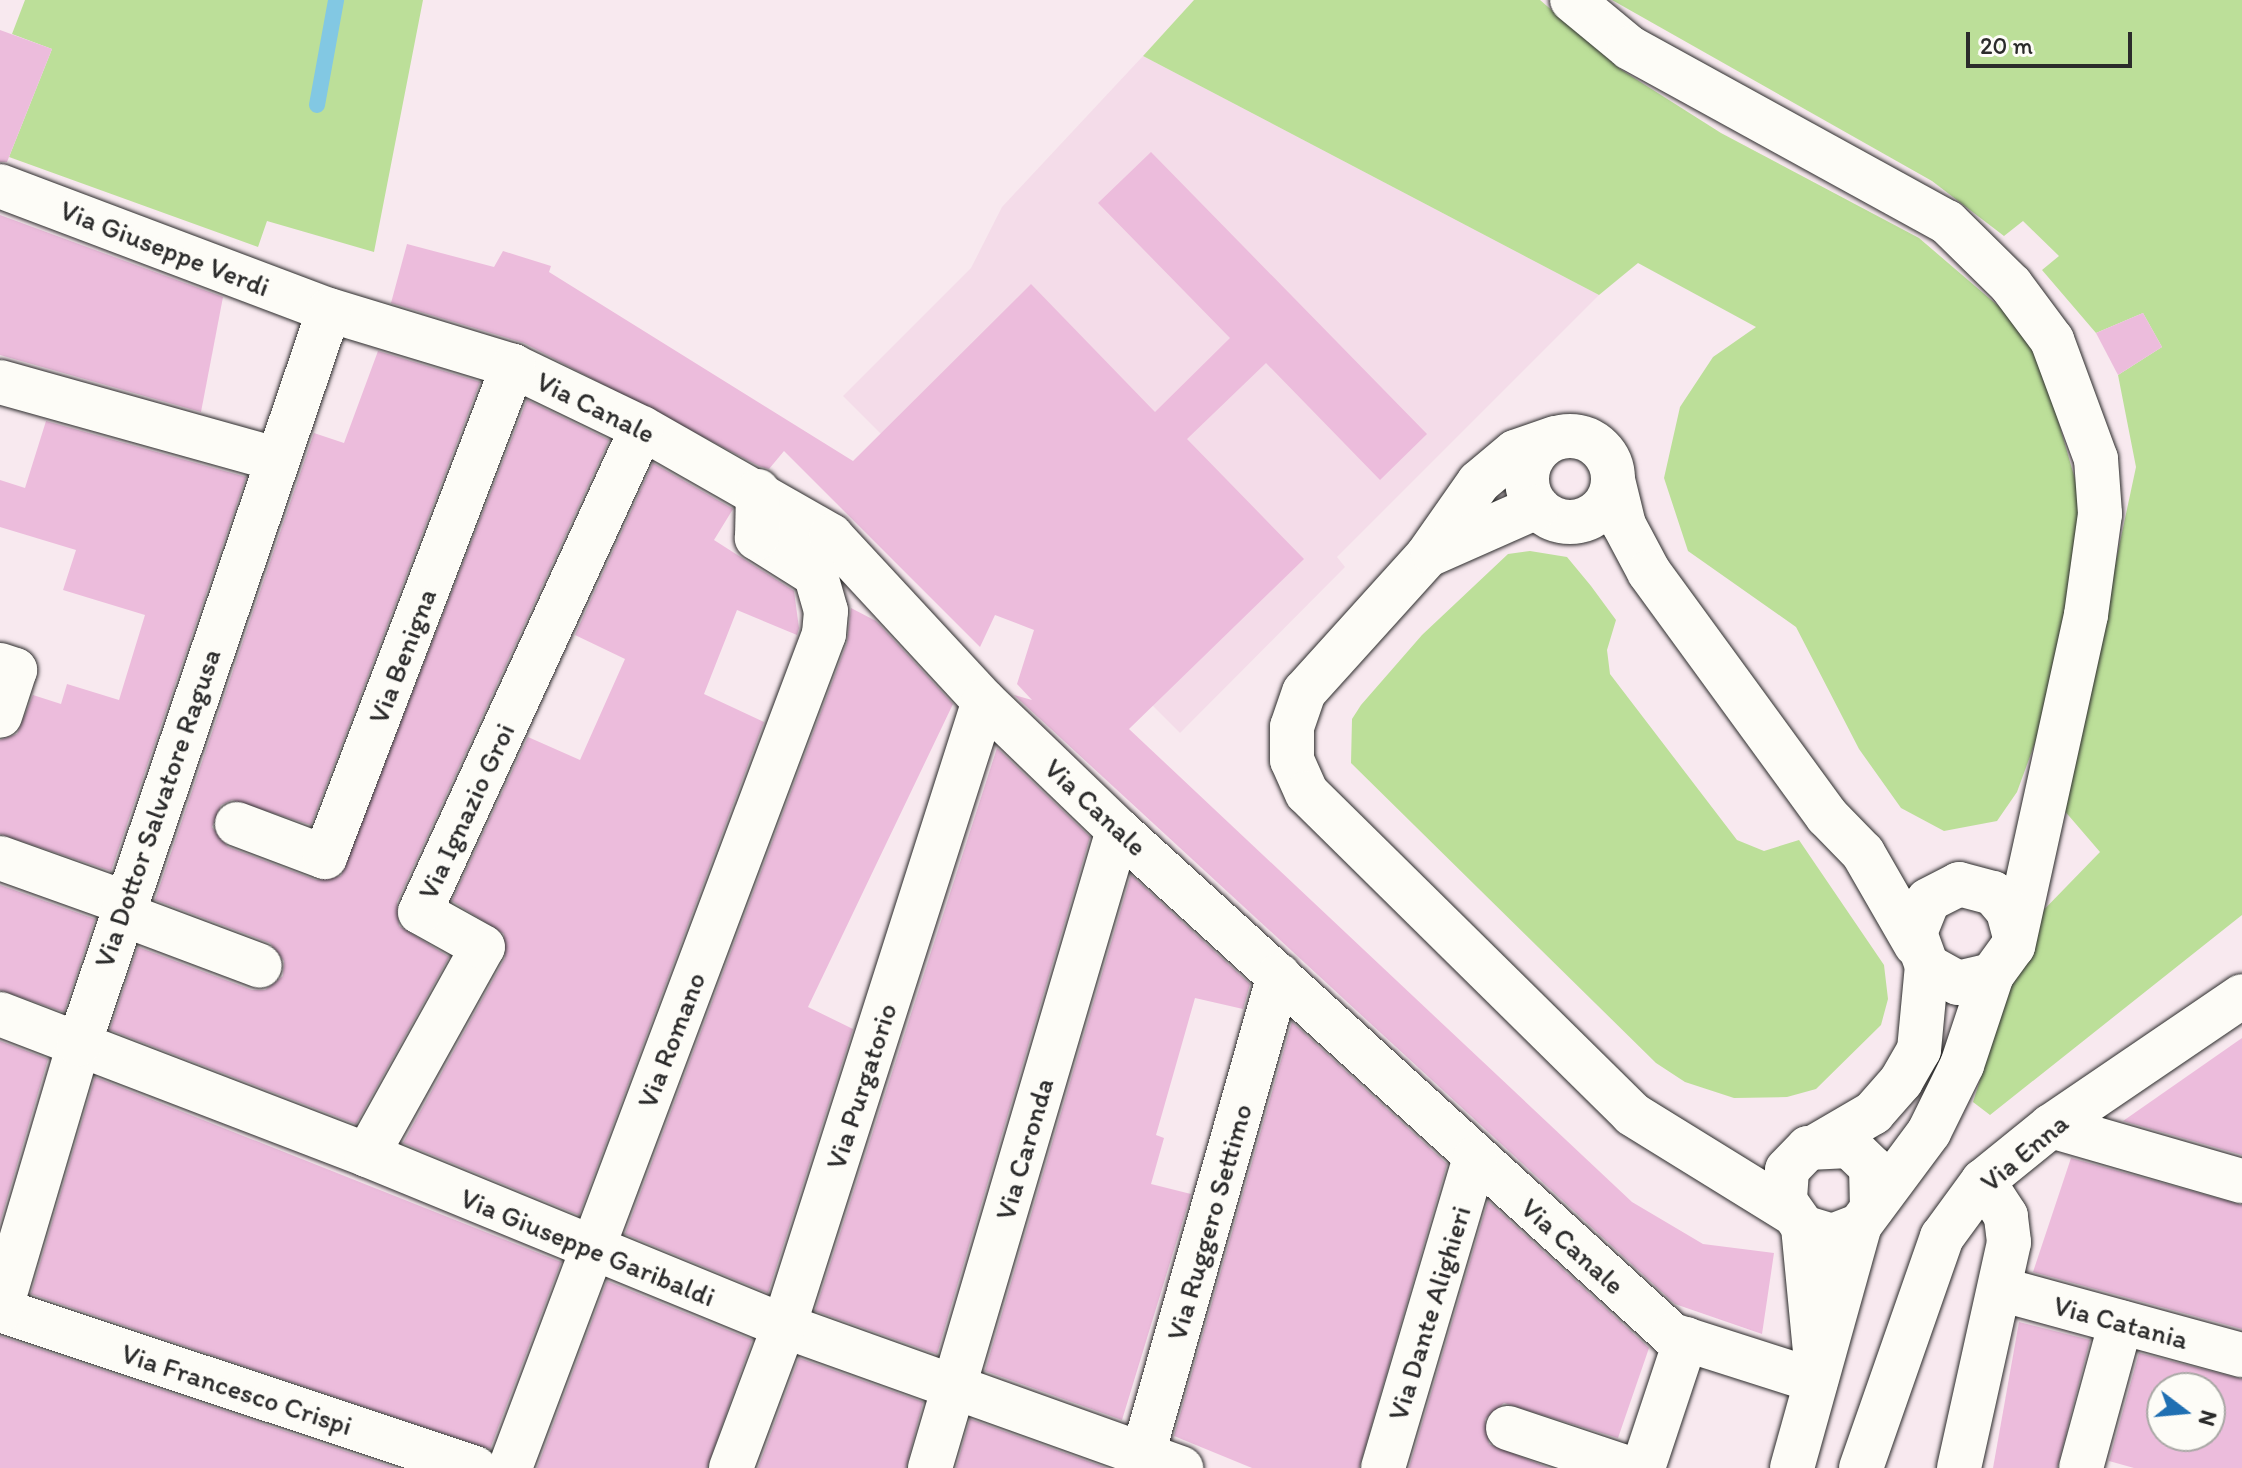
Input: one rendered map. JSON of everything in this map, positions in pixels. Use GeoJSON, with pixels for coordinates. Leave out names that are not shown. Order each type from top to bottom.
{"type":"FeatureCollection","features":[{"type":"Feature","properties":{"kind":"street"},"geometry":{"type":"LineString","coordinates":[[1572,0],[1630,48],[1947,222],[2011,285],[2052,340],[2096,459],[2100,514],[2086,615],[2007,957],[1992,975],[1962,1065],[1929,1132],[1866,1216],[1832,1236],[1796,1219],[1632,1114],[1318,804],[1292,760],[1292,727],[1304,692],[1427,556],[1479,482],[1515,452],[1555,438],[1596,443],[1613,480],[1624,525],[1649,572],[1827,816],[1863,853],[1922,955],[1958,983],[1992,975]]}},
{"type":"Feature","properties":{"kind":"street","name":"Via Giuseppe Verdi"},"geometry":{"type":"LineString","coordinates":[[0,186],[329,310]]}},
{"type":"Feature","properties":{"kind":"street","name":"Via Canale"},"geometry":{"type":"LineString","coordinates":[[329,310],[513,366],[642,428],[758,491],[831,536],[984,701],[1118,830],[1672,1335],[1816,1381]]}},
{"type":"Feature","properties":{"kind":"street","name":"Via Dottor Salvatore Ragusa"},"geometry":{"type":"LineString","coordinates":[[0,1310],[79,1044],[275,459],[329,310]]}},
{"type":"Feature","properties":{"kind":"street","name":"Via Benigna"},"geometry":{"type":"LineString","coordinates":[[237,824],[325,857],[513,366]]}},
{"type":"Feature","properties":{"kind":"street"},"geometry":{"type":"LineString","coordinates":[[0,382],[275,459]]}},
{"type":"Feature","properties":{"kind":"street","name":"Via Ignazio Groi"},"geometry":{"type":"LineString","coordinates":[[367,1155],[483,947],[420,912],[642,428]]}},
{"type":"Feature","properties":{"kind":"street"},"geometry":{"type":"LineString","coordinates":[[1555,438],[1528,468],[1556,515],[1649,572]]}},
{"type":"Feature","properties":{"kind":"street"},"geometry":{"type":"LineString","coordinates":[[1427,556],[1556,515],[1605,503],[1613,480]]}},
{"type":"Feature","properties":{"kind":"street","name":"Via Romano"},"geometry":{"type":"LineString","coordinates":[[510,1468],[824,634],[826,611],[816,575],[757,538],[758,491]]}},
{"type":"Feature","properties":{"kind":"street"},"geometry":{"type":"LineString","coordinates":[[0,665],[15,670],[0,716]]}},
{"type":"Feature","properties":{"kind":"street","name":"Via Purgatorio"},"geometry":{"type":"LineString","coordinates":[[731,1468],[784,1326],[984,701]]}},
{"type":"Feature","properties":{"kind":"street"},"geometry":{"type":"LineString","coordinates":[[1816,1381],[1814,1301],[1784,1180],[1809,1149],[1873,1113],[1901,1081],[1919,1050],[1921,910],[1959,886],[2023,835],[2043,800]]}},
{"type":"Feature","properties":{"kind":"street","name":"Via Caronda"},"geometry":{"type":"LineString","coordinates":[[930,1468],[1118,830]]}},
{"type":"Feature","properties":{"kind":"street"},"geometry":{"type":"LineString","coordinates":[[1863,853],[2002,901],[2014,934]]}},
{"type":"Feature","properties":{"kind":"street"},"geometry":{"type":"LineString","coordinates":[[0,858],[260,966]]}},
{"type":"Feature","properties":{"kind":"street","name":"Via Ruggero Settimo"},"geometry":{"type":"LineString","coordinates":[[1155,1463],[1279,975]]}},
{"type":"Feature","properties":{"kind":"street","name":"Via Enna"},"geometry":{"type":"LineString","coordinates":[[1861,1468],[1930,1264],[1942,1237],[1983,1181],[2051,1126],[2242,996]]}},
{"type":"Feature","properties":{"kind":"street","name":"Via Giuseppe Garibaldi"},"geometry":{"type":"LineString","coordinates":[[0,1014],[367,1155],[591,1251],[1155,1463]]}},
{"type":"Feature","properties":{"kind":"street"},"geometry":{"type":"LineString","coordinates":[[2051,1126],[2242,1181]]}},
{"type":"Feature","properties":{"kind":"street"},"geometry":{"type":"LineString","coordinates":[[1673,1140],[1809,1149],[1849,1146],[1865,1159],[1876,1187],[1792,1468]]}},
{"type":"Feature","properties":{"kind":"street","name":"Via Dante Alighieri"},"geometry":{"type":"LineString","coordinates":[[1383,1468],[1475,1158]]}},
{"type":"Feature","properties":{"kind":"street"},"geometry":{"type":"LineString","coordinates":[[1959,1468],[2009,1242],[2006,1216],[1983,1181]]}},
{"type":"Feature","properties":{"kind":"street","name":"Via Catania"},"geometry":{"type":"LineString","coordinates":[[2000,1289],[2242,1355]]}},
{"type":"Feature","properties":{"kind":"street","name":"Via Francesco Crispi"},"geometry":{"type":"LineString","coordinates":[[0,1310],[475,1468]]}},
{"type":"Feature","properties":{"kind":"street"},"geometry":{"type":"LineString","coordinates":[[2081,1468],[2121,1322]]}},
{"type":"Feature","properties":{"kind":"street"},"geometry":{"type":"LineString","coordinates":[[1643,1468],[1686,1339]]}},
{"type":"Feature","properties":{"kind":"street"},"geometry":{"type":"LineString","coordinates":[[1508,1428],[1628,1468]]}},
{"type":"Feature","properties":{"kind":"shaded area"},"geometry":{"type":"Polygon","coordinates":[[[1143,56],[1599,295],[1337,557],[1345,567],[1180,733],[843,396],[971,268],[1002,207],[1143,56]]]}},
{"type":"Feature","properties":{"kind":"green space"},"geometry":{"type":"Polygon","coordinates":[[[25,0],[423,0],[374,252],[267,221],[258,247],[9,157],[52,49],[12,34],[25,0]]]}},
{"type":"Feature","properties":{"kind":"green space"},"geometry":{"type":"Polygon","coordinates":[[[1194,0],[1540,0],[1620,69],[1721,133],[1919,238],[2003,310],[2041,361],[2081,500],[2072,590],[2047,710],[2017,792],[1997,821],[1944,831],[1901,808],[1859,749],[1796,627],[1688,551],[1664,478],[1680,407],[1713,357],[1756,327],[1638,263],[1599,295],[1143,56],[1194,0]]]}},
{"type":"Feature","properties":{"kind":"green space"},"geometry":{"type":"Polygon","coordinates":[[[1612,0],[2242,0],[2242,915],[1990,1115],[1973,1102],[2031,923],[2100,852],[2063,809],[2136,467],[2118,375],[2162,347],[2143,313],[2096,333],[2042,270],[2059,256],[2023,221],[2004,236],[1932,181],[1612,0]]]}},
{"type":"Feature","properties":{"kind":"green space"},"geometry":{"type":"Polygon","coordinates":[[[1530,551],[1567,557],[1616,620],[1607,650],[1610,674],[1737,840],[1764,851],[1799,840],[1884,965],[1888,999],[1881,1025],[1816,1089],[1787,1097],[1734,1098],[1685,1082],[1656,1063],[1351,763],[1352,719],[1361,705],[1422,635],[1508,554],[1530,551]]]}},
{"type":"Feature","properties":{"kind":"building"},"geometry":{"type":"Polygon","coordinates":[[[0,30],[52,49],[7,162],[0,162],[0,30]]]}},
{"type":"Feature","properties":{"kind":"building"},"geometry":{"type":"Polygon","coordinates":[[[1151,152],[1427,434],[1380,480],[1266,363],[1187,439],[1304,559],[1129,729],[1632,1202],[1703,1244],[1774,1253],[1762,1334],[1675,1304],[1014,695],[1032,700],[1017,684],[1034,630],[995,615],[980,647],[784,451],[769,469],[759,466],[524,343],[391,303],[407,244],[494,267],[503,251],[551,266],[549,272],[853,461],[1031,284],[1155,412],[1230,338],[1098,203],[1151,152]]]}},
{"type":"Feature","properties":{"kind":"building"},"geometry":{"type":"Polygon","coordinates":[[[0,215],[223,297],[201,412],[0,355],[0,215]]]}},
{"type":"Feature","properties":{"kind":"building"},"geometry":{"type":"Polygon","coordinates":[[[2143,313],[2162,347],[2118,375],[2096,333],[2143,313]]]}},
{"type":"Feature","properties":{"kind":"building"},"geometry":{"type":"Polygon","coordinates":[[[378,351],[480,382],[311,825],[232,800],[221,805],[212,827],[228,847],[316,880],[341,876],[527,400],[609,440],[397,902],[399,926],[449,957],[356,1124],[110,1030],[138,947],[252,990],[265,990],[283,976],[284,961],[270,943],[155,900],[314,433],[344,443],[378,351]]]}},
{"type":"Feature","properties":{"kind":"building"},"geometry":{"type":"Polygon","coordinates":[[[46,421],[246,477],[111,871],[0,834],[0,740],[17,734],[33,695],[61,704],[67,684],[119,700],[145,615],[63,590],[76,550],[0,527],[0,480],[25,488],[46,421]]]}},
{"type":"Feature","properties":{"kind":"building"},"geometry":{"type":"Polygon","coordinates":[[[653,463],[733,509],[714,540],[794,591],[799,628],[797,635],[737,610],[704,694],[764,722],[579,1215],[403,1143],[505,958],[504,934],[452,901],[528,737],[580,760],[625,659],[575,635],[653,463]]]}},
{"type":"Feature","properties":{"kind":"building"},"geometry":{"type":"Polygon","coordinates":[[[851,608],[876,621],[953,704],[808,1007],[853,1029],[768,1293],[625,1234],[847,643],[851,608]]]}},
{"type":"Feature","properties":{"kind":"building"},"geometry":{"type":"Polygon","coordinates":[[[997,748],[1090,837],[937,1354],[815,1311],[997,748]]]}},
{"type":"Feature","properties":{"kind":"building"},"geometry":{"type":"Polygon","coordinates":[[[1131,875],[1250,984],[1243,1009],[1195,998],[1156,1135],[1164,1138],[1151,1184],[1191,1194],[1122,1420],[985,1371],[1131,875]]]}},
{"type":"Feature","properties":{"kind":"building"},"geometry":{"type":"Polygon","coordinates":[[[0,885],[95,919],[64,1012],[0,990],[0,885]]]}},
{"type":"Feature","properties":{"kind":"building"},"geometry":{"type":"Polygon","coordinates":[[[1292,1022],[1447,1164],[1359,1468],[1252,1468],[1174,1436],[1292,1022]]]}},
{"type":"Feature","properties":{"kind":"building"},"geometry":{"type":"Polygon","coordinates":[[[2242,1038],[2242,1155],[2123,1121],[2242,1038]]]}},
{"type":"Feature","properties":{"kind":"building"},"geometry":{"type":"Polygon","coordinates":[[[0,1041],[48,1059],[0,1223],[0,1041]]]}},
{"type":"Feature","properties":{"kind":"building"},"geometry":{"type":"Polygon","coordinates":[[[95,1077],[561,1262],[490,1449],[31,1294],[95,1077]]]}},
{"type":"Feature","properties":{"kind":"building"},"geometry":{"type":"Polygon","coordinates":[[[2071,1158],[2242,1205],[2242,1329],[2033,1272],[2071,1158]]]}},
{"type":"Feature","properties":{"kind":"building"},"geometry":{"type":"Polygon","coordinates":[[[1488,1201],[1649,1348],[1618,1438],[1504,1403],[1485,1419],[1489,1444],[1549,1468],[1409,1468],[1488,1201]]]}},
{"type":"Feature","properties":{"kind":"building"},"geometry":{"type":"Polygon","coordinates":[[[607,1281],[752,1340],[707,1468],[537,1468],[607,1281]]]}},
{"type":"Feature","properties":{"kind":"building"},"geometry":{"type":"Polygon","coordinates":[[[2019,1322],[2090,1340],[2057,1468],[1993,1468],[2019,1322]]]}},
{"type":"Feature","properties":{"kind":"building"},"geometry":{"type":"Polygon","coordinates":[[[0,1336],[396,1468],[0,1468],[0,1336]]]}},
{"type":"Feature","properties":{"kind":"building"},"geometry":{"type":"Polygon","coordinates":[[[2139,1353],[2214,1372],[2146,1372],[2146,1452],[2226,1452],[2226,1375],[2242,1379],[2242,1468],[2134,1468],[2109,1461],[2139,1353]]]}},
{"type":"Feature","properties":{"kind":"building"},"geometry":{"type":"Polygon","coordinates":[[[799,1358],[923,1402],[906,1468],[758,1468],[799,1358]]]}},
{"type":"Feature","properties":{"kind":"building"},"geometry":{"type":"Polygon","coordinates":[[[970,1419],[1107,1468],[956,1468],[970,1419]]]}},
{"type":"Feature","properties":{"kind":"waterway"},"geometry":{"type":"LineString","coordinates":[[317,105],[336,0]]}}]}
